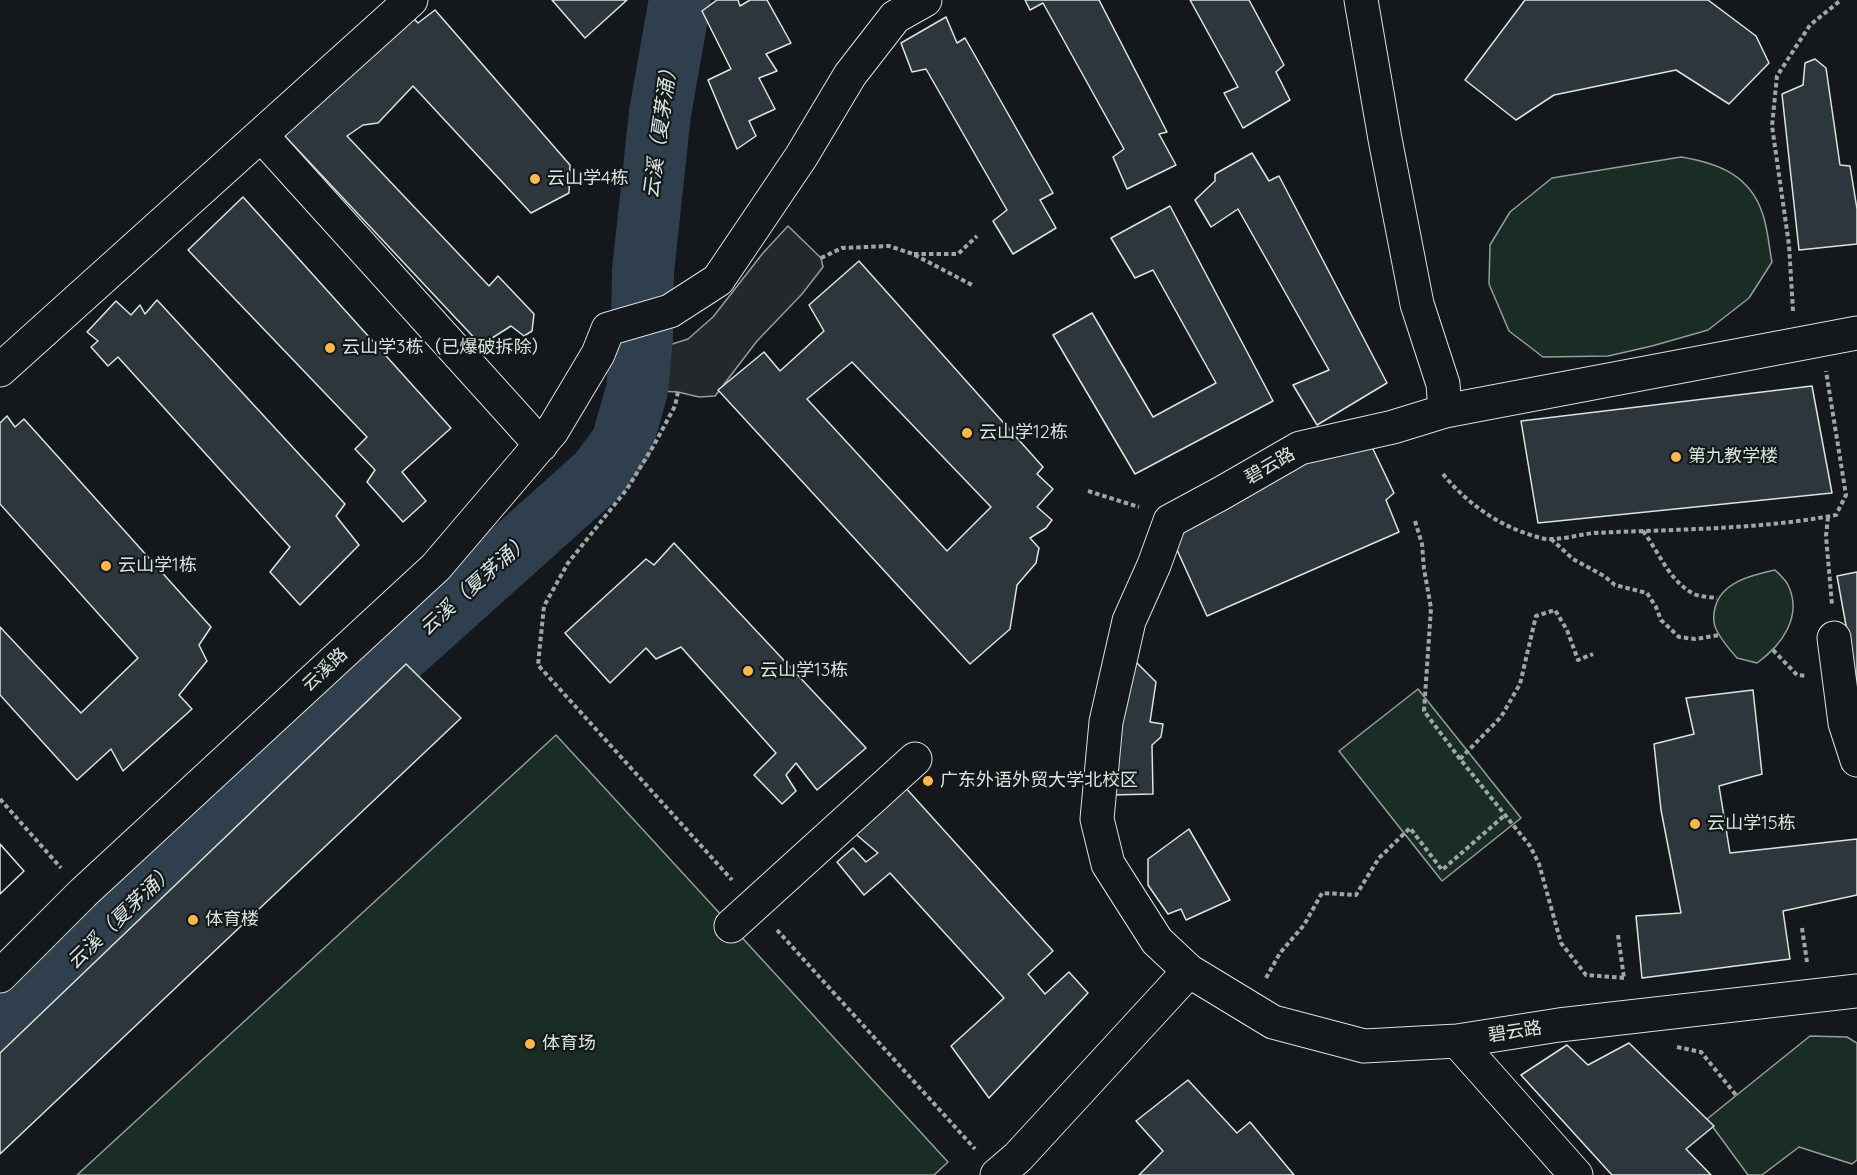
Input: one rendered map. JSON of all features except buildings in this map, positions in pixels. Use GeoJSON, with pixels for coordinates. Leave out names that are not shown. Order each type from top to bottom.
{"type":"FeatureCollection","features":[{"type":"Feature","properties":{"kind":"lane"},"geometry":{"type":"LineString","coordinates":[[0,370],[411,0]]}},
{"type":"Feature","properties":{"kind":"lane","name":"云溪路"},"geometry":{"type":"LineString","coordinates":[[0,976],[83,893],[436,567],[552,431],[598,354],[608,329],[670,311],[718,280],[801,157],[850,75],[895,17],[925,0]]}},
{"type":"Feature","properties":{"kind":"lane"},"geometry":{"type":"LineString","coordinates":[[1361,0],[1415,293],[1443,384],[1445,411]]}},
{"type":"Feature","properties":{"kind":"lane"},"geometry":{"type":"LineString","coordinates":[[261,135],[541,445]]}},
{"type":"Feature","properties":{"kind":"lane","name":"碧云路"},"geometry":{"type":"LineString","coordinates":[[1857,333],[1445,411],[1393,427],[1300,448],[1221,494],[1170,520],[1154,565],[1129,621],[1106,722],[1097,819],[1108,864],[1157,941],[1189,971],[1273,1022],[1364,1046],[1457,1041],[1559,1025],[1857,991]]}},
{"type":"Feature","properties":{"kind":"lane"},"geometry":{"type":"LineString","coordinates":[[1834,638],[1845,723],[1857,760]]}},
{"type":"Feature","properties":{"kind":"lane"},"geometry":{"type":"LineString","coordinates":[[743,915],[915,759]]}},
{"type":"Feature","properties":{"kind":"lane"},"geometry":{"type":"LineString","coordinates":[[1012,1170],[1189,971]]}},
{"type":"Feature","properties":{"kind":"lane"},"geometry":{"type":"LineString","coordinates":[[1457,1041],[1576,1175]]}},
{"type":"Feature","properties":{"kind":"path"},"geometry":{"type":"LineString","coordinates":[[1443,474],[1458,493],[1482,512],[1515,529],[1543,539],[1590,533],[1770,525],[1836,515],[1846,495],[1808,342],[1789,245],[1772,126],[1777,76],[1810,25],[1841,0]]}},
{"type":"Feature","properties":{"kind":"path"},"geometry":{"type":"LineString","coordinates":[[913,254],[958,254],[977,236]]}},
{"type":"Feature","properties":{"kind":"path"},"geometry":{"type":"LineString","coordinates":[[821,258],[842,248],[889,246],[913,254],[972,285]]}},
{"type":"Feature","properties":{"kind":"path"},"geometry":{"type":"LineString","coordinates":[[678,392],[675,406],[654,446],[627,489],[568,563],[544,606],[538,665],[743,915],[1012,1170]]}},
{"type":"Feature","properties":{"kind":"path"},"geometry":{"type":"LineString","coordinates":[[1088,492],[1132,505],[1170,520]]}},
{"type":"Feature","properties":{"kind":"path"},"geometry":{"type":"LineString","coordinates":[[1828,517],[1826,536],[1834,638]]}},
{"type":"Feature","properties":{"kind":"path"},"geometry":{"type":"LineString","coordinates":[[1415,521],[1422,544],[1431,608],[1424,711],[1530,846],[1539,864],[1561,943],[1586,975],[1624,978]]}},
{"type":"Feature","properties":{"kind":"path"},"geometry":{"type":"LineString","coordinates":[[1643,531],[1674,579],[1695,595],[1717,598]]}},
{"type":"Feature","properties":{"kind":"path"},"geometry":{"type":"LineString","coordinates":[[1550,538],[1573,559],[1604,576],[1615,585],[1647,593],[1661,620],[1679,637],[1695,639],[1720,635]]}},
{"type":"Feature","properties":{"kind":"path"},"geometry":{"type":"LineString","coordinates":[[1460,759],[1502,717],[1520,684],[1536,616],[1555,610],[1567,630],[1578,660],[1593,654]]}},
{"type":"Feature","properties":{"kind":"path"},"geometry":{"type":"LineString","coordinates":[[0,799],[83,893]]}},
{"type":"Feature","properties":{"kind":"path"},"geometry":{"type":"LineString","coordinates":[[1265,981],[1280,953],[1304,925],[1322,893],[1356,895],[1379,858],[1410,828],[1442,870],[1505,815]]}},
{"type":"Feature","properties":{"kind":"path"},"geometry":{"type":"LineString","coordinates":[[1618,935],[1631,1017],[1657,1038],[1679,1048],[1701,1052],[1736,1095]]}},
{"type":"Feature","properties":{"kind":"green space"},"geometry":{"type":"Polygon","coordinates":[[[1681,157],[1708,163],[1732,174],[1742,181],[1758,202],[1765,221],[1772,262],[1749,298],[1708,330],[1608,356],[1543,357],[1509,331],[1489,284],[1490,245],[1510,212],[1552,178],[1681,157]]]}},
{"type":"Feature","properties":{"kind":"green space"},"geometry":{"type":"Polygon","coordinates":[[[1775,570],[1787,583],[1792,597],[1793,608],[1788,629],[1774,648],[1757,663],[1737,658],[1721,638],[1715,626],[1714,614],[1718,599],[1739,581],[1775,570]]]}},
{"type":"Feature","properties":{"kind":"green space"},"geometry":{"type":"Polygon","coordinates":[[[1418,689],[1521,818],[1442,881],[1339,751],[1418,689]]]}},
{"type":"Feature","properties":{"kind":"green space","name":"体育场"},"geometry":{"type":"Polygon","coordinates":[[[556,735],[948,1162],[934,1175],[77,1175],[556,735]]]}},
{"type":"Feature","properties":{"kind":"green space"},"geometry":{"type":"Polygon","coordinates":[[[1810,1036],[1847,1037],[1857,1043],[1857,1160],[1852,1164],[1799,1147],[1762,1175],[1748,1175],[1707,1119],[1810,1036]]]}},
{"type":"Feature","properties":{"kind":"shaded area"},"geometry":{"type":"Polygon","coordinates":[[[788,226],[821,258],[823,267],[802,294],[757,341],[715,396],[699,397],[678,392],[659,391],[666,346],[688,339],[713,317],[763,253],[788,226]]]}},
{"type":"Feature","properties":{"kind":"waterway","name":"云溪（夏茅涌）"},"geometry":{"type":"LineString","coordinates":[[0,1031],[396,656],[599,474],[622,443],[637,390],[642,337],[643,271],[660,113],[680,0]]}},
{"type":"Feature","properties":{"kind":"place","name":"云山学4栋"},"geometry":{"type":"Point","coordinates":[535,179]}},
{"type":"Feature","properties":{"kind":"place","name":"云山学3栋（已爆破拆除）"},"geometry":{"type":"Point","coordinates":[330,348]}},
{"type":"Feature","properties":{"kind":"place","name":"云山学12栋"},"geometry":{"type":"Point","coordinates":[967,433]}},
{"type":"Feature","properties":{"kind":"place","name":"第九教学楼"},"geometry":{"type":"Point","coordinates":[1676,457]}},
{"type":"Feature","properties":{"kind":"place","name":"云山学1栋"},"geometry":{"type":"Point","coordinates":[106,566]}},
{"type":"Feature","properties":{"kind":"place","name":"云山学13栋"},"geometry":{"type":"Point","coordinates":[748,671]}},
{"type":"Feature","properties":{"kind":"place","name":"广东外语外贸大学北校区"},"geometry":{"type":"Point","coordinates":[928,781]}},
{"type":"Feature","properties":{"kind":"place","name":"云山学15栋"},"geometry":{"type":"Point","coordinates":[1695,824]}},
{"type":"Feature","properties":{"kind":"place","name":"体育楼"},"geometry":{"type":"Point","coordinates":[193,920]}},
{"type":"Feature","properties":{"kind":"place","name":"体育场"},"geometry":{"type":"Point","coordinates":[530,1044]}}]}
